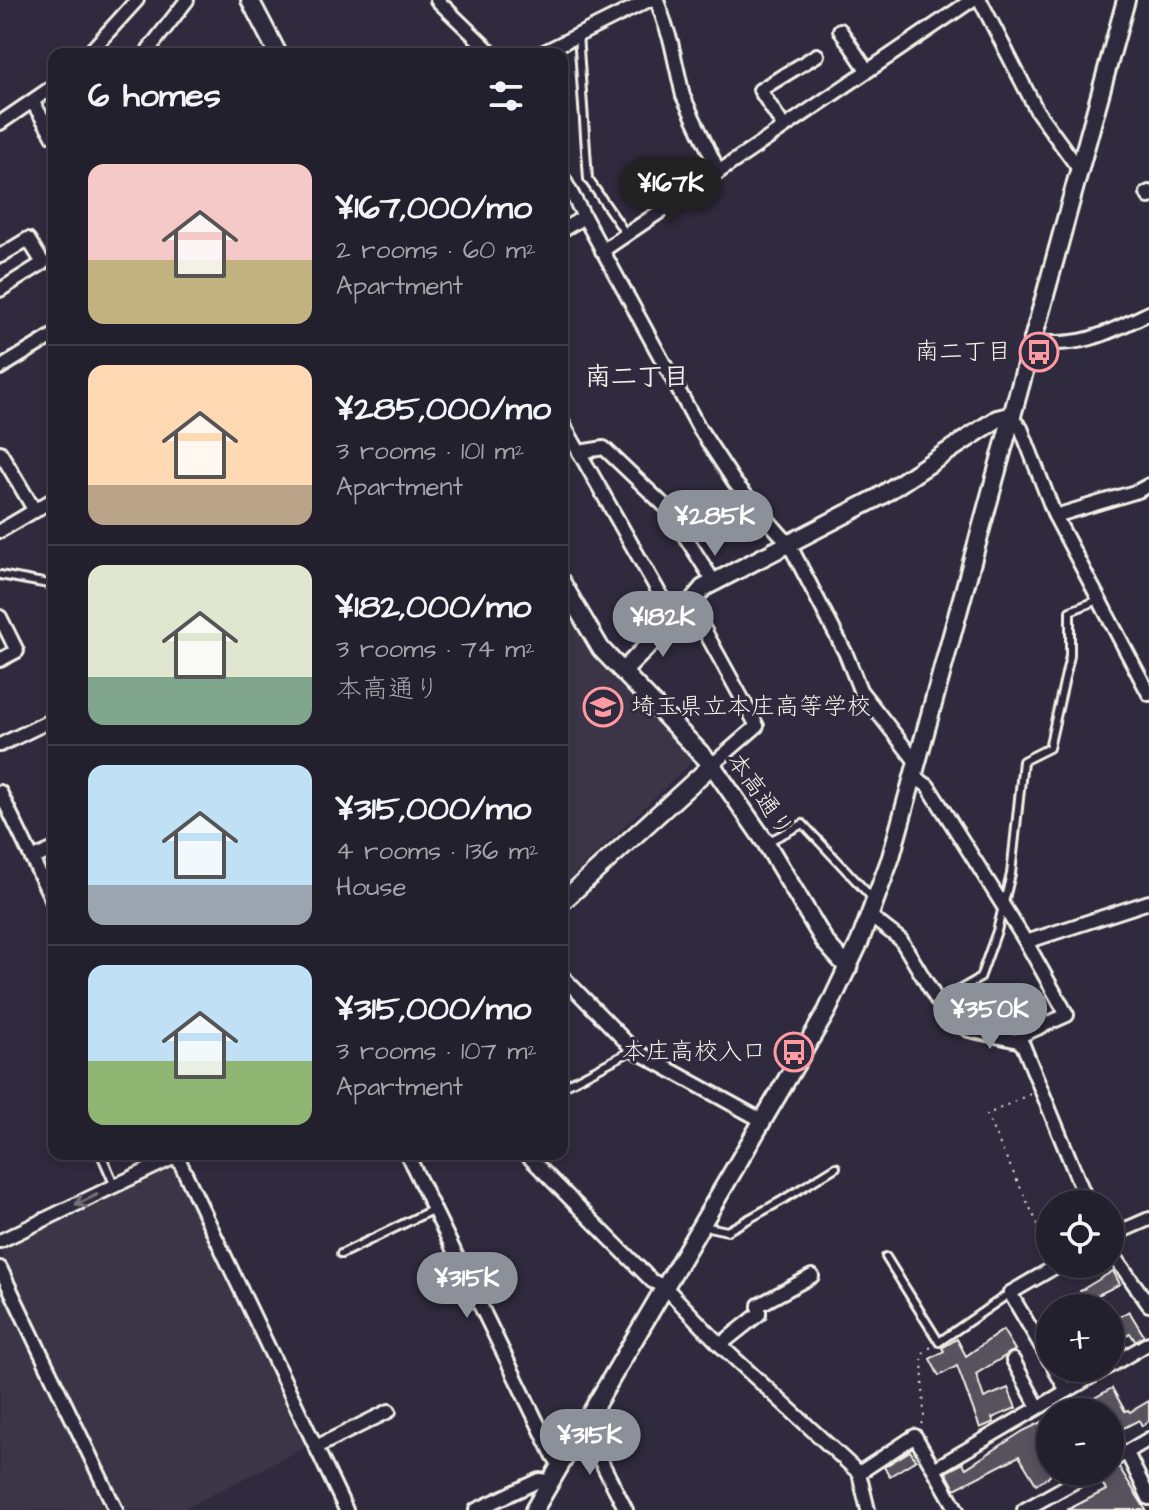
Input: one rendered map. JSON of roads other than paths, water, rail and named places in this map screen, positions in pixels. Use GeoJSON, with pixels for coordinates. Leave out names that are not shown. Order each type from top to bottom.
{"type":"FeatureCollection","features":[{"type":"Feature","properties":{"kind":"street"},"geometry":{"type":"LineString","coordinates":[[93,48],[137,0]]}},
{"type":"Feature","properties":{"kind":"street"},"geometry":{"type":"LineString","coordinates":[[150,48],[187,0]]}},
{"type":"Feature","properties":{"kind":"street"},"geometry":{"type":"LineString","coordinates":[[250,0],[275,48]]}},
{"type":"Feature","properties":{"kind":"street"},"geometry":{"type":"LineString","coordinates":[[437,0],[487,48]]}},
{"type":"Feature","properties":{"kind":"street"},"geometry":{"type":"LineString","coordinates":[[551,48],[649,0]]}},
{"type":"Feature","properties":{"kind":"street"},"geometry":{"type":"LineString","coordinates":[[657,0],[671,42],[683,96],[719,172]]}},
{"type":"Feature","properties":{"kind":"street"},"geometry":{"type":"LineString","coordinates":[[602,251],[972,0]]}},
{"type":"Feature","properties":{"kind":"street"},"geometry":{"type":"LineString","coordinates":[[980,0],[1037,111],[1079,169]]}},
{"type":"Feature","properties":{"kind":"street"},"geometry":{"type":"LineString","coordinates":[[534,1510],[827,1011],[872,909],[915,770],[1126,0]]}},
{"type":"Feature","properties":{"kind":"street"},"geometry":{"type":"LineString","coordinates":[[840,30],[867,70]]}},
{"type":"Feature","properties":{"kind":"street"},"geometry":{"type":"LineString","coordinates":[[784,127],[760,90],[817,55]]}},
{"type":"Feature","properties":{"kind":"street"},"geometry":{"type":"LineString","coordinates":[[0,123],[48,91]]}},
{"type":"Feature","properties":{"kind":"street"},"geometry":{"type":"LineString","coordinates":[[33,103],[48,127]]}},
{"type":"Feature","properties":{"kind":"street"},"geometry":{"type":"LineString","coordinates":[[568,187],[699,428],[735,483],[789,544],[846,654],[860,690],[928,786],[1026,942],[1067,1015],[1024,1034],[1018,1041]]}},
{"type":"Feature","properties":{"kind":"street"},"geometry":{"type":"LineString","coordinates":[[568,226],[584,217]]}},
{"type":"Feature","properties":{"kind":"street"},"geometry":{"type":"LineString","coordinates":[[0,256],[28,239],[43,263],[0,290]]}},
{"type":"Feature","properties":{"kind":"street"},"geometry":{"type":"LineString","coordinates":[[1032,342],[1062,345],[1102,336],[1149,313]]}},
{"type":"Feature","properties":{"kind":"street"},"geometry":{"type":"LineString","coordinates":[[0,368],[48,339]]}},
{"type":"Feature","properties":{"kind":"street"},"geometry":{"type":"LineString","coordinates":[[623,671],[703,588],[879,497],[997,419],[1010,416]]}},
{"type":"Feature","properties":{"kind":"street"},"geometry":{"type":"LineString","coordinates":[[1010,416],[1021,428],[1055,516],[1149,694]]}},
{"type":"Feature","properties":{"kind":"street"},"geometry":{"type":"LineString","coordinates":[[568,433],[674,619]]}},
{"type":"Feature","properties":{"kind":"street"},"geometry":{"type":"LineString","coordinates":[[579,452],[604,448],[645,486],[667,508],[714,582]]}},
{"type":"Feature","properties":{"kind":"street"},"geometry":{"type":"LineString","coordinates":[[0,452],[35,511]]}},
{"type":"Feature","properties":{"kind":"street"},"geometry":{"type":"LineString","coordinates":[[1055,516],[1149,485]]}},
{"type":"Feature","properties":{"kind":"street"},"geometry":{"type":"LineString","coordinates":[[0,531],[48,503]]}},
{"type":"Feature","properties":{"kind":"street","name":"本高通り"},"geometry":{"type":"LineString","coordinates":[[568,593],[601,649],[712,765],[766,843],[825,942],[848,968]]}},
{"type":"Feature","properties":{"kind":"street"},"geometry":{"type":"LineString","coordinates":[[568,897],[757,726],[690,604]]}},
{"type":"Feature","properties":{"kind":"street"},"geometry":{"type":"LineString","coordinates":[[0,617],[17,651],[0,660]]}},
{"type":"Feature","properties":{"kind":"street"},"geometry":{"type":"LineString","coordinates":[[1138,671],[1149,662]]}},
{"type":"Feature","properties":{"kind":"street"},"geometry":{"type":"LineString","coordinates":[[0,745],[48,722]]}},
{"type":"Feature","properties":{"kind":"street"},"geometry":{"type":"LineString","coordinates":[[0,792],[48,892]]}},
{"type":"Feature","properties":{"kind":"street"},"geometry":{"type":"LineString","coordinates":[[32,859],[48,852]]}},
{"type":"Feature","properties":{"kind":"street"},"geometry":{"type":"LineString","coordinates":[[1026,942],[1149,902]]}},
{"type":"Feature","properties":{"kind":"street"},"geometry":{"type":"LineString","coordinates":[[872,909],[901,940],[947,1015],[969,1030],[1018,1041],[1028,1052],[1082,1190]]}},
{"type":"Feature","properties":{"kind":"street"},"geometry":{"type":"LineString","coordinates":[[568,982],[634,1050],[763,1121]]}},
{"type":"Feature","properties":{"kind":"street"},"geometry":{"type":"LineString","coordinates":[[0,1241],[168,1160]]}},
{"type":"Feature","properties":{"kind":"street"},"geometry":{"type":"LineString","coordinates":[[180,1160],[346,1510]]}},
{"type":"Feature","properties":{"kind":"street"},"geometry":{"type":"LineString","coordinates":[[410,1160],[560,1465]]}},
{"type":"Feature","properties":{"kind":"street"},"geometry":{"type":"LineString","coordinates":[[532,1160],[652,1281],[665,1287],[720,1345],[859,1473],[868,1510]]}},
{"type":"Feature","properties":{"kind":"street"},"geometry":{"type":"LineString","coordinates":[[1124,1230],[1149,1219]]}},
{"type":"Feature","properties":{"kind":"street"},"geometry":{"type":"LineString","coordinates":[[0,1268],[116,1510]]}},
{"type":"Feature","properties":{"kind":"street"},"geometry":{"type":"LineString","coordinates":[[1124,1270],[1149,1305]]}},
{"type":"Feature","properties":{"kind":"street"},"geometry":{"type":"LineString","coordinates":[[720,1345],[759,1314],[759,1305],[812,1276]]}},
{"type":"Feature","properties":{"kind":"street"},"geometry":{"type":"LineString","coordinates":[[1036,1278],[1010,1293],[1036,1337]]}},
{"type":"Feature","properties":{"kind":"street"},"geometry":{"type":"LineString","coordinates":[[1124,1358],[1149,1343]]}},
{"type":"Feature","properties":{"kind":"street"},"geometry":{"type":"LineString","coordinates":[[1013,1360],[1036,1403]]}},
{"type":"Feature","properties":{"kind":"street"},"geometry":{"type":"LineString","coordinates":[[1062,1382],[1067,1391]]}},
{"type":"Feature","properties":{"kind":"street"},"geometry":{"type":"LineString","coordinates":[[1054,1398],[1082,1382]]}},
{"type":"Feature","properties":{"kind":"street"},"geometry":{"type":"LineString","coordinates":[[934,1469],[1036,1408]]}},
{"type":"Feature","properties":{"kind":"street"},"geometry":{"type":"LineString","coordinates":[[316,1447],[389,1411]]}},
{"type":"Feature","properties":{"kind":"street"},"geometry":{"type":"LineString","coordinates":[[584,1428],[626,1510]]}},
{"type":"Feature","properties":{"kind":"street"},"geometry":{"type":"LineString","coordinates":[[859,1473],[915,1436],[957,1510]]}},
{"type":"Feature","properties":{"kind":"street"},"geometry":{"type":"LineString","coordinates":[[1124,1455],[1149,1439]]}},
{"type":"Feature","properties":{"kind":"street"},"geometry":{"type":"LineString","coordinates":[[1127,1453],[1149,1498]]}},
{"type":"Feature","properties":{"kind":"street"},"geometry":{"type":"LineString","coordinates":[[476,1510],[540,1480],[551,1482]]}},
{"type":"Feature","properties":{"kind":"street"},"geometry":{"type":"LineString","coordinates":[[1024,1510],[1067,1486]]}},
{"type":"Feature","properties":{"kind":"lane"},"geometry":{"type":"LineString","coordinates":[[578,34],[588,179],[626,234]]}},
{"type":"Feature","properties":{"kind":"lane"},"geometry":{"type":"LineString","coordinates":[[0,575],[48,584]]}},
{"type":"Feature","properties":{"kind":"lane"},"geometry":{"type":"LineString","coordinates":[[938,1002],[980,978],[1004,907],[1011,874],[1023,761],[1049,748],[1070,656],[1070,611],[1101,599]]}},
{"type":"Feature","properties":{"kind":"lane"},"geometry":{"type":"LineString","coordinates":[[766,843],[803,824],[872,909]]}},
{"type":"Feature","properties":{"kind":"lane"},"geometry":{"type":"LineString","coordinates":[[568,1084],[634,1050]]}},
{"type":"Feature","properties":{"kind":"lane"},"geometry":{"type":"LineString","coordinates":[[104,1160],[115,1186]]}},
{"type":"Feature","properties":{"kind":"lane"},"geometry":{"type":"LineString","coordinates":[[700,1225],[727,1231],[836,1167]]}},
{"type":"Feature","properties":{"kind":"lane"},"geometry":{"type":"LineString","coordinates":[[341,1254],[434,1209]]}},
{"type":"Feature","properties":{"kind":"lane"},"geometry":{"type":"LineString","coordinates":[[886,1257],[939,1342],[1010,1293]]}},
{"type":"Feature","properties":{"kind":"place","name":"南二丁目"},"geometry":{"type":"Point","coordinates":[1039,352]}},
{"type":"Feature","properties":{"kind":"place","name":"埼玉県立本庄高等学校"},"geometry":{"type":"Point","coordinates":[603,707]}},
{"type":"Feature","properties":{"kind":"place","name":"本庄高校入口"},"geometry":{"type":"Point","coordinates":[794,1052]}},
{"type":"Feature","properties":{"kind":"district","name":"南二丁目"},"geometry":{"type":"Point","coordinates":[637,377]}}]}
